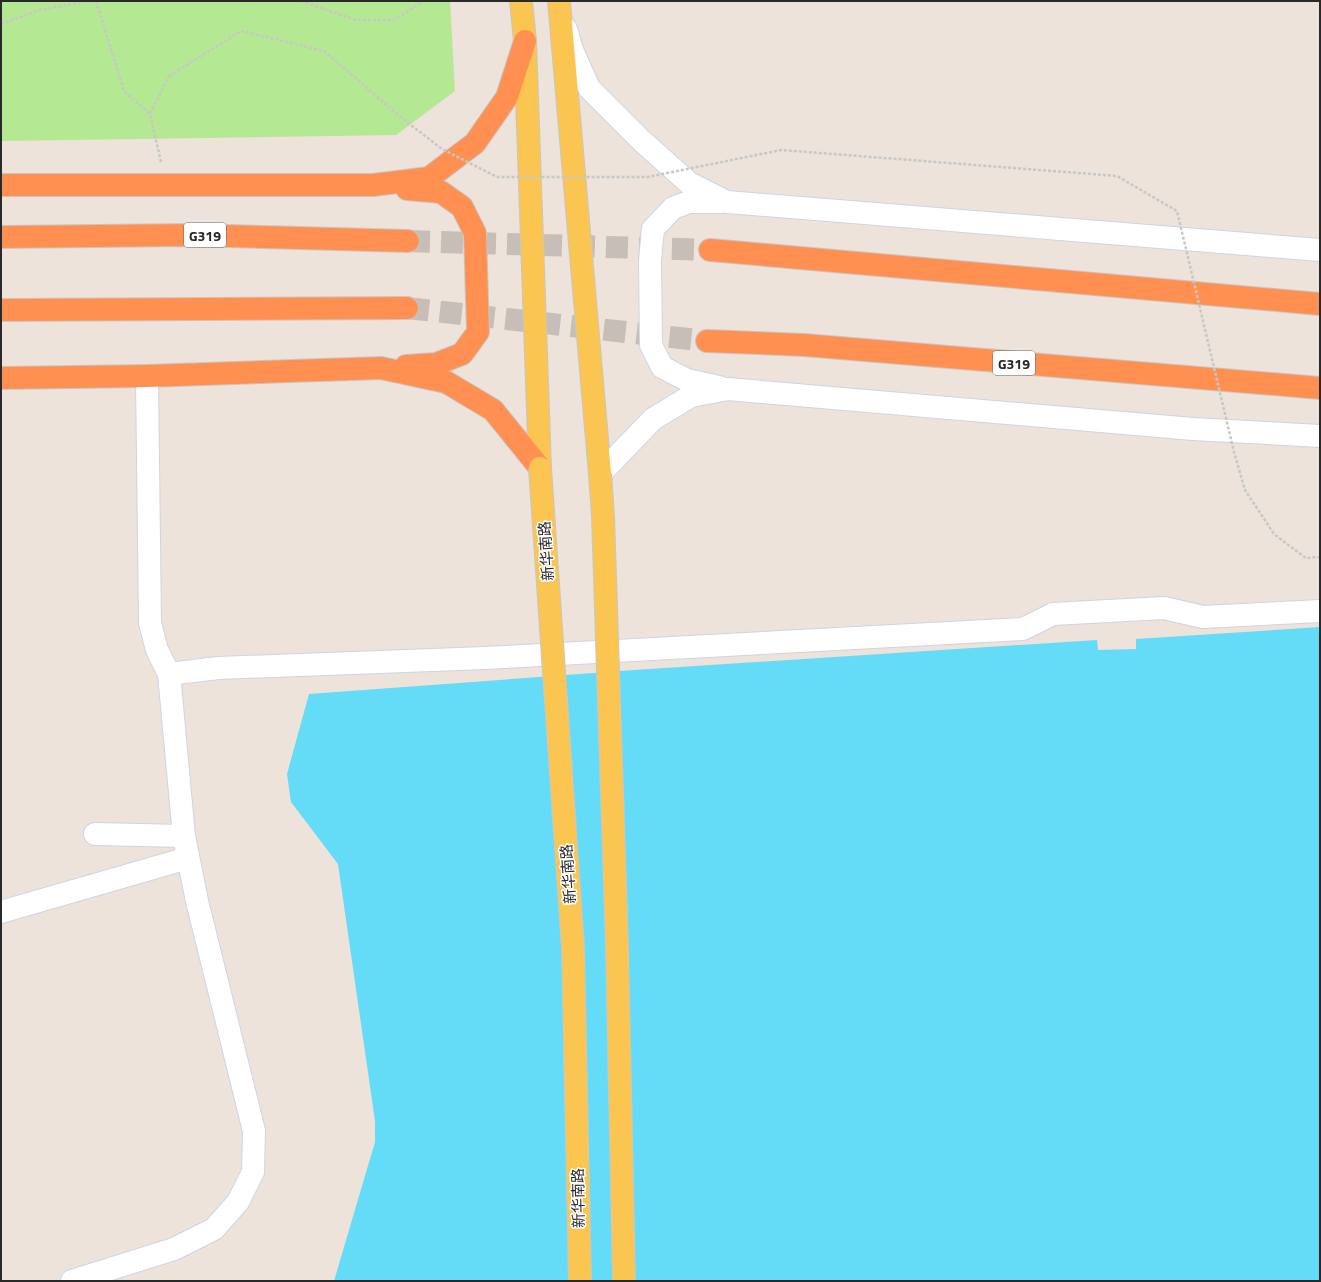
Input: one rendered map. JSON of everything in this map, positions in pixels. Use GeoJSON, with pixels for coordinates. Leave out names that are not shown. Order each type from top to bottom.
{"type":"FeatureCollection","features":[{"type":"Feature","properties":{"kind":"highway"},"geometry":{"type":"LineString","coordinates":[[373,185],[429,178],[475,143],[507,97],[525,41]]}},
{"type":"Feature","properties":{"kind":"highway"},"geometry":{"type":"LineString","coordinates":[[1,185],[373,185],[441,192],[462,207],[475,233],[478,332],[462,354],[436,364],[381,368],[148,376],[1,378]]}},
{"type":"Feature","properties":{"kind":"highway","name":"G319"},"geometry":{"type":"LineString","coordinates":[[1,237],[189,235],[408,241]]}},
{"type":"Feature","properties":{"kind":"highway"},"geometry":{"type":"LineString","coordinates":[[710,250],[1320,304]]}},
{"type":"Feature","properties":{"kind":"highway"},"geometry":{"type":"LineString","coordinates":[[1,310],[407,308]]}},
{"type":"Feature","properties":{"kind":"highway","name":"G319"},"geometry":{"type":"LineString","coordinates":[[707,341],[804,345],[1320,388]]}},
{"type":"Feature","properties":{"kind":"highway"},"geometry":{"type":"LineString","coordinates":[[381,368],[446,382],[493,410],[540,468]]}},
{"type":"Feature","properties":{"kind":"highway"},"geometry":{"type":"LineString","coordinates":[[1292,386],[1320,396]]}},
{"type":"Feature","properties":{"kind":"main road","name":"新华南路"},"geometry":{"type":"LineString","coordinates":[[521,1],[525,41],[540,468],[573,948],[580,1281]]}},
{"type":"Feature","properties":{"kind":"main road"},"geometry":{"type":"LineString","coordinates":[[560,2],[604,532],[617,946],[624,1281]]}},
{"type":"Feature","properties":{"kind":"street"},"geometry":{"type":"LineString","coordinates":[[560,2],[572,50],[589,88],[688,183],[727,202]]}},
{"type":"Feature","properties":{"kind":"street"},"geometry":{"type":"LineString","coordinates":[[1320,250],[727,202],[689,202],[673,208],[653,229],[650,260],[652,345],[662,367],[688,380],[728,389],[1185,428],[1320,436]]}},
{"type":"Feature","properties":{"kind":"street"},"geometry":{"type":"LineString","coordinates":[[72,1281],[174,1249],[214,1229],[238,1202],[253,1172],[254,1131],[197,901],[184,836],[169,674],[156,650],[150,623],[148,376]]}},
{"type":"Feature","properties":{"kind":"street"},"geometry":{"type":"LineString","coordinates":[[600,474],[653,419],[691,396],[728,389]]}},
{"type":"Feature","properties":{"kind":"street"},"geometry":{"type":"LineString","coordinates":[[169,674],[218,668],[485,658],[1023,628],[1053,614],[1164,608],[1203,618],[1320,611]]}},
{"type":"Feature","properties":{"kind":"street"},"geometry":{"type":"LineString","coordinates":[[95,834],[184,836]]}},
{"type":"Feature","properties":{"kind":"street"},"geometry":{"type":"LineString","coordinates":[[1,912],[188,858]]}},
{"type":"Feature","properties":{"kind":"path"},"geometry":{"type":"LineString","coordinates":[[1,24],[40,10],[89,1]]}},
{"type":"Feature","properties":{"kind":"path"},"geometry":{"type":"LineString","coordinates":[[96,1],[124,92],[150,114],[167,186]]}},
{"type":"Feature","properties":{"kind":"path"},"geometry":{"type":"LineString","coordinates":[[301,1],[356,20],[394,20],[423,1]]}},
{"type":"Feature","properties":{"kind":"path"},"geometry":{"type":"LineString","coordinates":[[150,114],[169,76],[241,31],[324,51],[442,149],[497,177],[648,178],[781,150],[1117,176],[1177,211],[1234,452],[1245,490],[1274,534],[1306,558],[1320,558]]}},
{"type":"Feature","properties":{"kind":"green space"},"geometry":{"type":"Polygon","coordinates":[[[1,1],[450,1],[455,91],[396,135],[1,141],[1,1]]]}},
{"type":"Feature","properties":{"kind":"water"},"geometry":{"type":"Polygon","coordinates":[[[1320,627],[1320,1281],[334,1281],[375,1142],[375,1121],[338,864],[291,802],[287,774],[309,694],[634,670],[1097,640],[1098,650],[1136,649],[1136,639],[1320,627]]]}},
{"type":"Feature","properties":{"kind":"tunnel"},"geometry":{"type":"LineString","coordinates":[[408,241],[710,250]]}},
{"type":"Feature","properties":{"kind":"tunnel"},"geometry":{"type":"LineString","coordinates":[[407,308],[707,341]]}}]}
